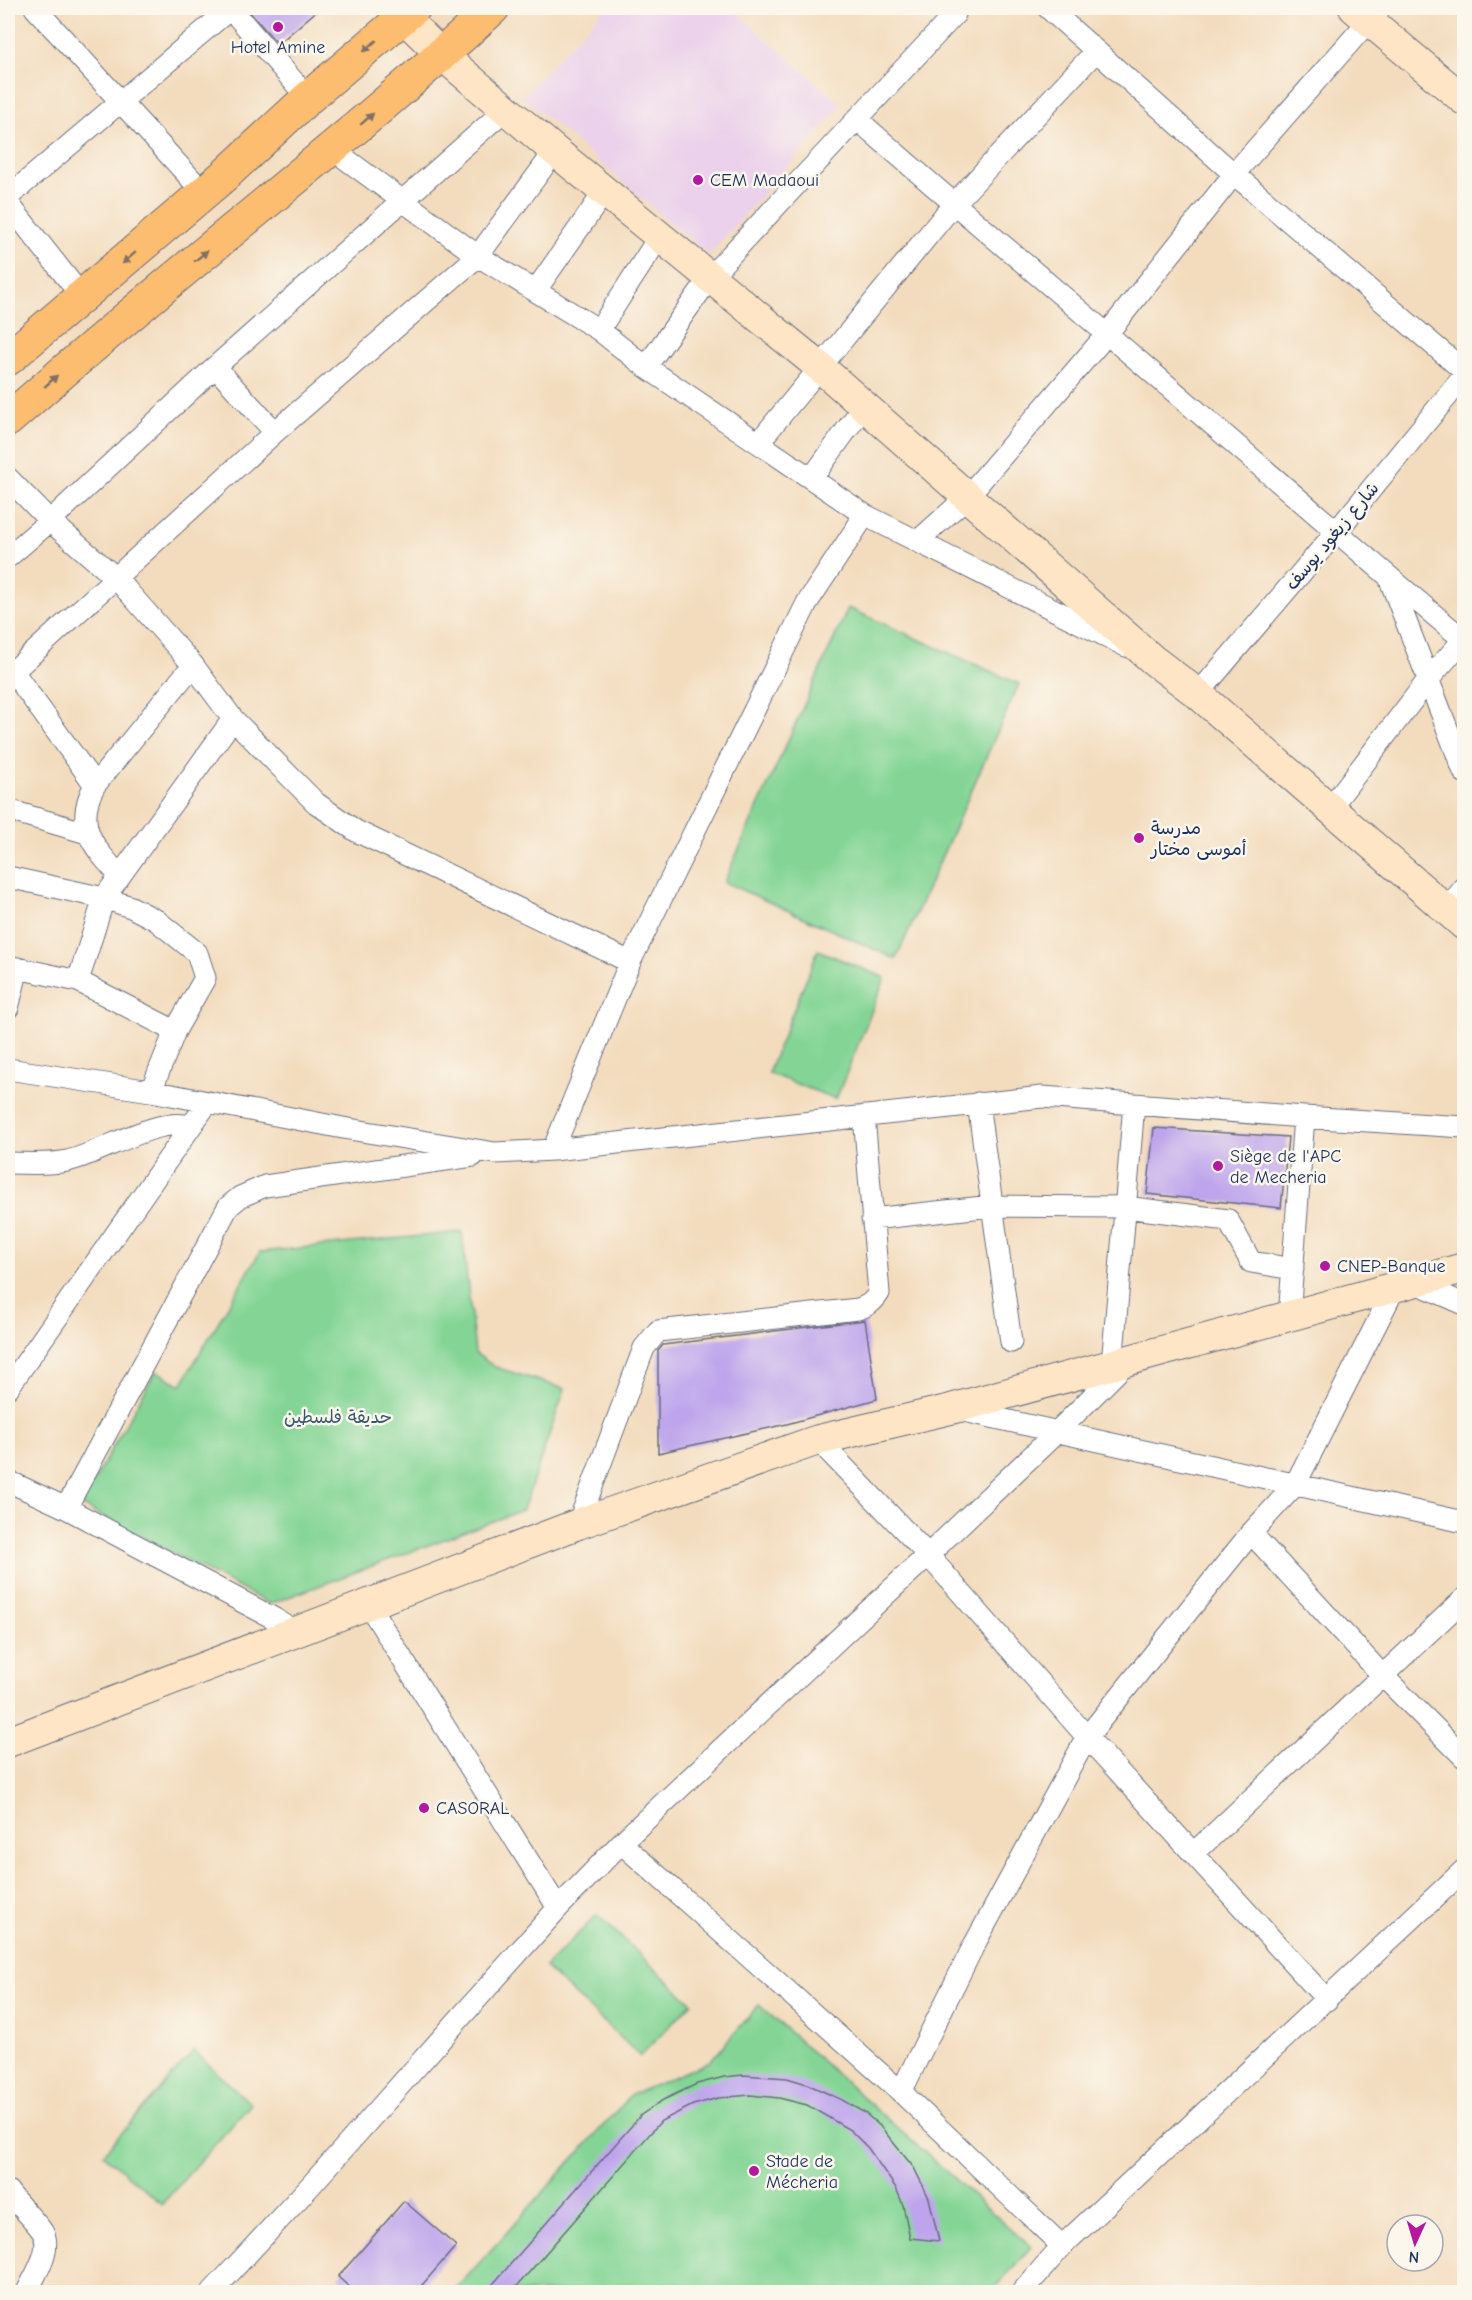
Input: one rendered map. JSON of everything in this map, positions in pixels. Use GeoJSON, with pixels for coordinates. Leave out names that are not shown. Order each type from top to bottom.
{"type":"FeatureCollection","features":[{"type":"Feature","properties":{"kind":"main road"},"geometry":{"type":"LineString","coordinates":[[8,420],[80,356],[332,149],[493,8]]}},
{"type":"Feature","properties":{"kind":"main road"},"geometry":{"type":"LineString","coordinates":[[8,359],[204,193],[408,12],[442,55],[659,237],[711,276],[821,368],[1153,660],[1198,694],[1330,808],[1458,908]]}},
{"type":"Feature","properties":{"kind":"main road"},"geometry":{"type":"LineString","coordinates":[[1368,12],[1464,100]]}},
{"type":"Feature","properties":{"kind":"main road"},"geometry":{"type":"LineString","coordinates":[[8,1742],[578,1524],[819,1440],[1120,1363],[1464,1268]]}},
{"type":"Feature","properties":{"kind":"street"},"geometry":{"type":"LineString","coordinates":[[35,8],[204,193]]}},
{"type":"Feature","properties":{"kind":"street"},"geometry":{"type":"LineString","coordinates":[[8,197],[230,8],[309,98]]}},
{"type":"Feature","properties":{"kind":"street"},"geometry":{"type":"LineString","coordinates":[[646,367],[711,276],[955,14],[957,8]]}},
{"type":"Feature","properties":{"kind":"street"},"geometry":{"type":"LineString","coordinates":[[1048,8],[1234,174],[1464,371]]}},
{"type":"Feature","properties":{"kind":"street"},"geometry":{"type":"LineString","coordinates":[[918,542],[967,497],[1107,334],[1234,174],[1368,12]]}},
{"type":"Feature","properties":{"kind":"street"},"geometry":{"type":"LineString","coordinates":[[759,442],[953,205],[1096,51]]}},
{"type":"Feature","properties":{"kind":"street"},"geometry":{"type":"LineString","coordinates":[[8,557],[50,521],[215,367],[506,109]]}},
{"type":"Feature","properties":{"kind":"street"},"geometry":{"type":"LineString","coordinates":[[857,119],[953,205],[1464,640],[1428,680],[1330,808]]}},
{"type":"Feature","properties":{"kind":"street"},"geometry":{"type":"LineString","coordinates":[[332,149],[478,255],[598,330],[646,367],[865,515],[1153,660]]}},
{"type":"Feature","properties":{"kind":"street"},"geometry":{"type":"LineString","coordinates":[[95,784],[10,673],[275,432],[478,255],[555,151]]}},
{"type":"Feature","properties":{"kind":"street"},"geometry":{"type":"LineString","coordinates":[[536,290],[605,191]]}},
{"type":"Feature","properties":{"kind":"street"},"geometry":{"type":"LineString","coordinates":[[8,203],[82,298]]}},
{"type":"Feature","properties":{"kind":"street"},"geometry":{"type":"LineString","coordinates":[[598,330],[659,237]]}},
{"type":"Feature","properties":{"kind":"street"},"geometry":{"type":"LineString","coordinates":[[215,367],[275,432]]}},
{"type":"Feature","properties":{"kind":"street","name":"شارع زيغود يوسف"},"geometry":{"type":"LineString","coordinates":[[1198,694],[1336,532],[1464,376]]}},
{"type":"Feature","properties":{"kind":"street"},"geometry":{"type":"LineString","coordinates":[[812,478],[863,407]]}},
{"type":"Feature","properties":{"kind":"street"},"geometry":{"type":"LineString","coordinates":[[8,478],[50,521],[116,579],[193,665],[233,719],[316,803],[356,831],[630,962]]}},
{"type":"Feature","properties":{"kind":"street"},"geometry":{"type":"LineString","coordinates":[[553,1150],[630,962],[807,603],[865,515]]}},
{"type":"Feature","properties":{"kind":"street"},"geometry":{"type":"LineString","coordinates":[[1389,578],[1464,772]]}},
{"type":"Feature","properties":{"kind":"street"},"geometry":{"type":"LineString","coordinates":[[120,876],[96,850],[87,833],[87,800],[95,784],[193,665]]}},
{"type":"Feature","properties":{"kind":"street"},"geometry":{"type":"LineString","coordinates":[[78,981],[104,898],[233,719]]}},
{"type":"Feature","properties":{"kind":"street"},"geometry":{"type":"LineString","coordinates":[[8,810],[87,833]]}},
{"type":"Feature","properties":{"kind":"street"},"geometry":{"type":"LineString","coordinates":[[8,877],[104,898],[131,907],[156,920],[197,953],[205,978],[175,1031],[151,1091]]}},
{"type":"Feature","properties":{"kind":"street"},"geometry":{"type":"LineString","coordinates":[[8,1008],[13,967],[78,981],[175,1031]]}},
{"type":"Feature","properties":{"kind":"street"},"geometry":{"type":"LineString","coordinates":[[8,1069],[151,1091],[343,1128],[495,1153]]}},
{"type":"Feature","properties":{"kind":"street"},"geometry":{"type":"LineString","coordinates":[[66,1508],[228,1207],[240,1197],[265,1186],[495,1153],[553,1150],[1042,1096],[1304,1117],[1464,1126]]}},
{"type":"Feature","properties":{"kind":"street"},"geometry":{"type":"LineString","coordinates":[[8,1388],[208,1102]]}},
{"type":"Feature","properties":{"kind":"street"},"geometry":{"type":"LineString","coordinates":[[978,1103],[1011,1342]]}},
{"type":"Feature","properties":{"kind":"street"},"geometry":{"type":"LineString","coordinates":[[212,2292],[312,2184],[558,1908],[621,1843],[1057,1432],[1120,1363],[1125,1207],[1134,1104]]}},
{"type":"Feature","properties":{"kind":"street"},"geometry":{"type":"LineString","coordinates":[[578,1524],[644,1348],[657,1331],[858,1309],[867,1307],[879,1293],[864,1116]]}},
{"type":"Feature","properties":{"kind":"street"},"geometry":{"type":"LineString","coordinates":[[1289,1317],[1304,1117]]}},
{"type":"Feature","properties":{"kind":"street"},"geometry":{"type":"LineString","coordinates":[[8,1163],[42,1164],[66,1161],[164,1125],[179,1123],[190,1126]]}},
{"type":"Feature","properties":{"kind":"street"},"geometry":{"type":"LineString","coordinates":[[872,1218],[992,1206],[1125,1207],[1228,1220],[1251,1262],[1293,1269]]}},
{"type":"Feature","properties":{"kind":"street"},"geometry":{"type":"LineString","coordinates":[[901,2092],[973,1947],[1087,1737],[1251,1533],[1295,1485],[1405,1286],[1464,1304]]}},
{"type":"Feature","properties":{"kind":"street"},"geometry":{"type":"LineString","coordinates":[[951,1408],[1464,1522]]}},
{"type":"Feature","properties":{"kind":"street"},"geometry":{"type":"LineString","coordinates":[[819,1440],[928,1556],[1087,1737],[1327,2000]]}},
{"type":"Feature","properties":{"kind":"street"},"geometry":{"type":"LineString","coordinates":[[8,1481],[66,1508],[276,1619],[294,1631]]}},
{"type":"Feature","properties":{"kind":"street"},"geometry":{"type":"LineString","coordinates":[[1251,1533],[1382,1675],[1464,1757]]}},
{"type":"Feature","properties":{"kind":"street"},"geometry":{"type":"LineString","coordinates":[[1194,1853],[1464,1599]]}},
{"type":"Feature","properties":{"kind":"street"},"geometry":{"type":"LineString","coordinates":[[368,1604],[558,1908]]}},
{"type":"Feature","properties":{"kind":"street"},"geometry":{"type":"LineString","coordinates":[[621,1843],[901,2092],[1062,2246]]}},
{"type":"Feature","properties":{"kind":"street"},"geometry":{"type":"LineString","coordinates":[[1024,2291],[1062,2246],[1464,1870]]}},
{"type":"Feature","properties":{"kind":"street"},"geometry":{"type":"LineString","coordinates":[[8,2191],[43,2232],[46,2242],[40,2265],[27,2292]]}},
{"type":"Feature","properties":{"kind":"shaded area","name":"CEM Madaoui"},"geometry":{"type":"Polygon","coordinates":[[[605,8],[732,8],[842,105],[709,255],[523,97],[605,8]]]}},
{"type":"Feature","properties":{"kind":"green space"},"geometry":{"type":"Polygon","coordinates":[[[848,608],[1019,684],[896,959],[724,882],[848,608]]]}},
{"type":"Feature","properties":{"kind":"green space"},"geometry":{"type":"Polygon","coordinates":[[[818,950],[885,978],[836,1099],[768,1073],[818,950]]]}},
{"type":"Feature","properties":{"kind":"green space","name":"حديقة فلسطين"},"geometry":{"type":"Polygon","coordinates":[[[462,1232],[475,1353],[495,1367],[565,1389],[523,1510],[270,1604],[80,1505],[156,1371],[181,1385],[260,1252],[462,1232]]]}},
{"type":"Feature","properties":{"kind":"green space"},"geometry":{"type":"Polygon","coordinates":[[[597,1915],[692,2003],[640,2056],[545,1967],[597,1915]]]}},
{"type":"Feature","properties":{"kind":"green space","name":"Stade de Mécheria"},"geometry":{"type":"Polygon","coordinates":[[[759,2005],[1031,2247],[991,2292],[453,2292],[631,2095],[709,2062],[759,2005]]]}},
{"type":"Feature","properties":{"kind":"green space"},"geometry":{"type":"Polygon","coordinates":[[[194,2051],[251,2104],[162,2204],[103,2154],[194,2051]]]}},
{"type":"Feature","properties":{"kind":"building","name":"Hotel Amine"},"geometry":{"type":"Polygon","coordinates":[[[246,8],[320,8],[278,44],[246,8]]]}},
{"type":"Feature","properties":{"kind":"building","name":"Siège de l'APC de Mecheria"},"geometry":{"type":"Polygon","coordinates":[[[1154,1128],[1288,1137],[1281,1208],[1147,1194],[1154,1128]]]}},
{"type":"Feature","properties":{"kind":"building"},"geometry":{"type":"Polygon","coordinates":[[[865,1320],[877,1399],[787,1424],[658,1453],[658,1351],[663,1345],[865,1320]]]}},
{"type":"Feature","properties":{"kind":"building"},"geometry":{"type":"Polygon","coordinates":[[[743,2075],[787,2078],[807,2084],[865,2113],[880,2126],[914,2168],[929,2198],[939,2241],[910,2238],[903,2205],[896,2188],[868,2148],[850,2130],[807,2105],[779,2098],[750,2095],[718,2098],[693,2105],[661,2121],[512,2292],[486,2292],[641,2115],[663,2100],[697,2084],[743,2075]]]}},
{"type":"Feature","properties":{"kind":"building"},"geometry":{"type":"Polygon","coordinates":[[[404,2201],[456,2246],[416,2292],[355,2292],[338,2277],[404,2201]]]}},
{"type":"Feature","properties":{"kind":"place","name":"Hotel Amine"},"geometry":{"type":"Point","coordinates":[278,27]}},
{"type":"Feature","properties":{"kind":"place","name":"CEM Madaoui"},"geometry":{"type":"Point","coordinates":[698,180]}},
{"type":"Feature","properties":{"kind":"place","name":"مدرسة أموسى مختار"},"geometry":{"type":"Point","coordinates":[1139,838]}},
{"type":"Feature","properties":{"kind":"place","name":"Siège de l'APC de Mecheria"},"geometry":{"type":"Point","coordinates":[1218,1166]}},
{"type":"Feature","properties":{"kind":"place","name":"CNEP-Banque"},"geometry":{"type":"Point","coordinates":[1325,1266]}},
{"type":"Feature","properties":{"kind":"place","name":"CASORAL"},"geometry":{"type":"Point","coordinates":[424,1808]}},
{"type":"Feature","properties":{"kind":"place","name":"Stade de Mécheria"},"geometry":{"type":"Point","coordinates":[754,2171]}}]}
